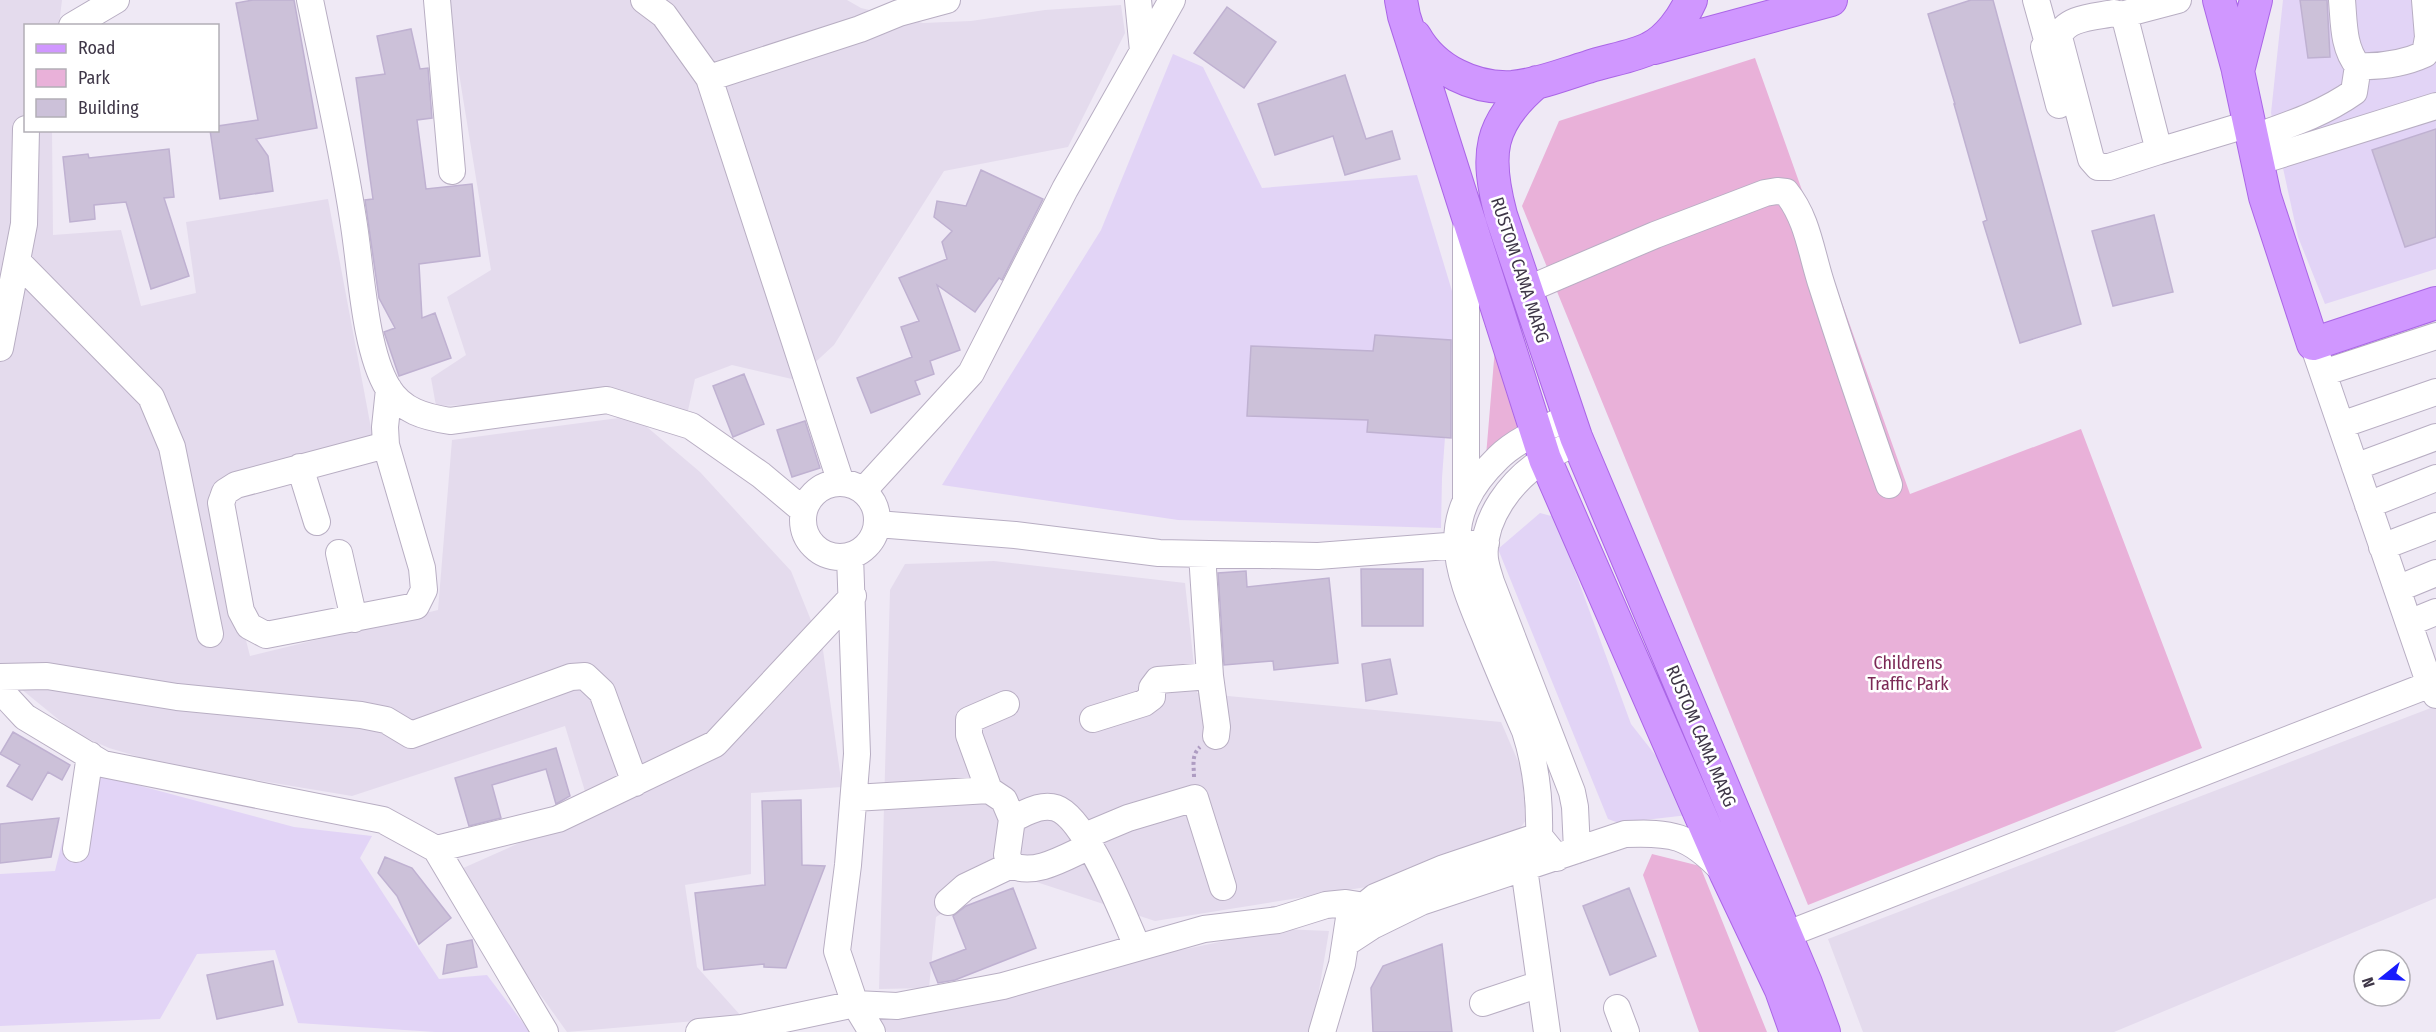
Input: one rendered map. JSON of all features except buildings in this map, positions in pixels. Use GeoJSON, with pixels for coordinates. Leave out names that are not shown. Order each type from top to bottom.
{"type":"FeatureCollection","features":[{"type":"Feature","properties":{"kind":"main road"},"geometry":{"type":"LineString","coordinates":[[1650,48],[1682,19],[1690,0]]}},
{"type":"Feature","properties":{"kind":"main road"},"geometry":{"type":"LineString","coordinates":[[1537,82],[1785,6],[1832,0]]}},
{"type":"Feature","properties":{"kind":"main road"},"geometry":{"type":"LineString","coordinates":[[2219,0],[2238,71],[2265,197],[2313,344],[2436,303]]}},
{"type":"Feature","properties":{"kind":"main road"},"geometry":{"type":"LineString","coordinates":[[2238,71],[2256,0]]}},
{"type":"Feature","properties":{"kind":"main road","name":"RUSTOM CAMA MARG"},"geometry":{"type":"LineString","coordinates":[[1399,5],[1421,46],[1435,61],[1451,72],[1469,81],[1489,86],[1513,87],[1537,82]]}},
{"type":"Feature","properties":{"kind":"main road","name":"RUSTOM CAMA MARG"},"geometry":{"type":"LineString","coordinates":[[1399,5],[1540,445],[1726,874],[1781,990],[1796,1032]]}},
{"type":"Feature","properties":{"kind":"main road","name":"RUSTOM CAMA MARG"},"geometry":{"type":"LineString","coordinates":[[1537,82],[1517,99],[1500,122],[1492,152],[1493,185],[1574,429],[1824,1032]]}},
{"type":"Feature","properties":{"kind":"street"},"geometry":{"type":"LineString","coordinates":[[70,0],[72,24]]}},
{"type":"Feature","properties":{"kind":"street"},"geometry":{"type":"LineString","coordinates":[[75,24],[116,0]]}},
{"type":"Feature","properties":{"kind":"street"},"geometry":{"type":"LineString","coordinates":[[310,0],[353,218],[376,363],[388,389],[405,407],[426,417],[450,421],[607,400],[691,426],[760,475],[804,511]]}},
{"type":"Feature","properties":{"kind":"street"},"geometry":{"type":"LineString","coordinates":[[437,0],[452,171]]}},
{"type":"Feature","properties":{"kind":"street"},"geometry":{"type":"LineString","coordinates":[[644,0],[664,15],[709,78],[852,487]]}},
{"type":"Feature","properties":{"kind":"street"},"geometry":{"type":"LineString","coordinates":[[709,78],[947,0]]}},
{"type":"Feature","properties":{"kind":"street"},"geometry":{"type":"LineString","coordinates":[[1138,0],[1143,51]]}},
{"type":"Feature","properties":{"kind":"street"},"geometry":{"type":"LineString","coordinates":[[852,487],[971,373],[1065,189],[1172,0]]}},
{"type":"Feature","properties":{"kind":"street"},"geometry":{"type":"LineString","coordinates":[[2036,0],[2053,40],[2091,159],[2098,167],[2109,167],[2159,151],[2253,142],[2436,106]]}},
{"type":"Feature","properties":{"kind":"street"},"geometry":{"type":"LineString","coordinates":[[2061,111],[2044,47],[2062,28],[2068,24],[2114,13],[2121,15],[2178,0]]}},
{"type":"Feature","properties":{"kind":"street"},"geometry":{"type":"LineString","coordinates":[[2342,0],[2349,56],[2358,66]]}},
{"type":"Feature","properties":{"kind":"street"},"geometry":{"type":"LineString","coordinates":[[2358,66],[2401,64],[2425,54],[2428,37],[2425,0]]}},
{"type":"Feature","properties":{"kind":"street"},"geometry":{"type":"LineString","coordinates":[[2121,15],[2126,22],[2159,151]]}},
{"type":"Feature","properties":{"kind":"street"},"geometry":{"type":"LineString","coordinates":[[2253,142],[2319,114],[2354,92],[2358,66]]}},
{"type":"Feature","properties":{"kind":"street"},"geometry":{"type":"LineString","coordinates":[[0,348],[24,225],[26,132]]}},
{"type":"Feature","properties":{"kind":"street"},"geometry":{"type":"LineString","coordinates":[[1527,290],[1655,235],[1754,197],[1777,191],[1786,192],[1796,205],[1803,221],[1821,284],[1889,485]]}},
{"type":"Feature","properties":{"kind":"street"},"geometry":{"type":"LineString","coordinates":[[1466,499],[1467,217]]}},
{"type":"Feature","properties":{"kind":"street"},"geometry":{"type":"LineString","coordinates":[[17,261],[151,397],[172,447],[210,634]]}},
{"type":"Feature","properties":{"kind":"street"},"geometry":{"type":"LineString","coordinates":[[2323,374],[2436,336]]}},
{"type":"Feature","properties":{"kind":"street"},"geometry":{"type":"LineString","coordinates":[[1785,935],[2434,687],[2382,547],[2313,344]]}},
{"type":"Feature","properties":{"kind":"street"},"geometry":{"type":"LineString","coordinates":[[386,445],[236,485],[225,492],[221,503],[241,611],[249,626],[266,635],[416,606],[424,590],[422,568],[386,445],[388,389]]}},
{"type":"Feature","properties":{"kind":"street"},"geometry":{"type":"LineString","coordinates":[[2341,425],[2436,392]]}},
{"type":"Feature","properties":{"kind":"street"},"geometry":{"type":"LineString","coordinates":[[1539,836],[1540,817],[1532,754],[1525,731],[1463,584],[1456,545],[1459,518],[1466,499],[1479,479],[1499,456],[1540,445],[1574,429]]}},
{"type":"Feature","properties":{"kind":"street"},"geometry":{"type":"LineString","coordinates":[[2355,467],[2436,437]]}},
{"type":"Feature","properties":{"kind":"street"},"geometry":{"type":"LineString","coordinates":[[1540,445],[1529,470],[1507,493],[1492,516],[1485,559],[1491,582],[1572,792],[1575,807],[1567,854]]}},
{"type":"Feature","properties":{"kind":"street"},"geometry":{"type":"LineString","coordinates":[[300,467],[317,522]]}},
{"type":"Feature","properties":{"kind":"street"},"geometry":{"type":"LineString","coordinates":[[2368,504],[2436,478]]}},
{"type":"Feature","properties":{"kind":"street"},"geometry":{"type":"LineString","coordinates":[[829,484],[852,487],[871,501],[876,512],[877,524],[874,536],[867,546],[850,556],[834,557],[822,553],[812,545],[804,529],[804,511],[809,499],[829,484]]}},
{"type":"Feature","properties":{"kind":"street"},"geometry":{"type":"LineString","coordinates":[[877,524],[1015,535],[1159,553],[1318,556],[1486,543]]}},
{"type":"Feature","properties":{"kind":"street"},"geometry":{"type":"LineString","coordinates":[[2382,547],[2436,526]]}},
{"type":"Feature","properties":{"kind":"street"},"geometry":{"type":"LineString","coordinates":[[339,553],[354,619]]}},
{"type":"Feature","properties":{"kind":"street"},"geometry":{"type":"LineString","coordinates":[[1202,554],[1216,736]]}},
{"type":"Feature","properties":{"kind":"street"},"geometry":{"type":"LineString","coordinates":[[850,556],[857,754],[837,951],[855,1004],[872,1032]]}},
{"type":"Feature","properties":{"kind":"street"},"geometry":{"type":"LineString","coordinates":[[2397,589],[2436,573]]}},
{"type":"Feature","properties":{"kind":"street"},"geometry":{"type":"LineString","coordinates":[[436,849],[558,819],[715,744],[853,596]]}},
{"type":"Feature","properties":{"kind":"street"},"geometry":{"type":"LineString","coordinates":[[2409,623],[2436,612]]}},
{"type":"Feature","properties":{"kind":"street"},"geometry":{"type":"LineString","coordinates":[[0,677],[47,676],[177,697],[361,715],[386,720],[411,735],[571,677],[585,676],[602,692],[635,783]]}},
{"type":"Feature","properties":{"kind":"street"},"geometry":{"type":"LineString","coordinates":[[1093,719],[1144,704],[1152,697],[1152,688],[1158,680],[1210,676]]}},
{"type":"Feature","properties":{"kind":"street"},"geometry":{"type":"LineString","coordinates":[[0,690],[25,717],[103,764],[382,820],[436,849],[545,1032]]}},
{"type":"Feature","properties":{"kind":"street"},"geometry":{"type":"LineString","coordinates":[[1006,704],[969,720],[969,735],[989,790],[1004,800],[1012,819],[1007,855],[1011,865],[1021,870],[1049,864],[1128,818],[1195,798],[1223,887]]}},
{"type":"Feature","properties":{"kind":"street"},"geometry":{"type":"LineString","coordinates":[[76,849],[90,755]]}},
{"type":"Feature","properties":{"kind":"street"},"geometry":{"type":"LineString","coordinates":[[854,798],[989,790]]}},
{"type":"Feature","properties":{"kind":"street"},"geometry":{"type":"LineString","coordinates":[[1012,819],[1043,806],[1068,814],[1088,841],[1137,946]]}},
{"type":"Feature","properties":{"kind":"street"},"geometry":{"type":"LineString","coordinates":[[1346,943],[1372,926],[1422,902],[1625,834],[1654,832],[1681,838],[1703,850],[1726,874]]}},
{"type":"Feature","properties":{"kind":"street"},"geometry":{"type":"LineString","coordinates":[[1539,836],[1567,854]]}},
{"type":"Feature","properties":{"kind":"street"},"geometry":{"type":"LineString","coordinates":[[1322,1032],[1327,1021],[1346,943],[1349,918],[1376,897],[1444,868],[1539,836]]}},
{"type":"Feature","properties":{"kind":"street"},"geometry":{"type":"LineString","coordinates":[[948,902],[965,887],[1011,865]]}},
{"type":"Feature","properties":{"kind":"street"},"geometry":{"type":"LineString","coordinates":[[1524,868],[1547,1032]]}},
{"type":"Feature","properties":{"kind":"street"},"geometry":{"type":"LineString","coordinates":[[715,1031],[742,1028],[855,1004],[897,1006],[1003,986],[1204,928],[1278,920],[1326,905],[1346,903],[1365,906]]}},
{"type":"Feature","properties":{"kind":"street"},"geometry":{"type":"LineString","coordinates":[[1483,1003],[1540,984]]}},
{"type":"Feature","properties":{"kind":"street"},"geometry":{"type":"LineString","coordinates":[[1617,1008],[1626,1032]]}},
{"type":"Feature","properties":{"kind":"path"},"geometry":{"type":"LineString","coordinates":[[1195,798],[1193,759],[1196,751],[1216,736]]}},
{"type":"Feature","properties":{"kind":"shaded area"},"geometry":{"type":"Polygon","coordinates":[[[0,0],[62,0],[59,24],[24,24],[24,132],[52,132],[53,235],[121,230],[141,306],[196,293],[186,222],[328,199],[374,444],[209,493],[250,656],[438,610],[452,440],[634,416],[700,472],[791,571],[823,650],[842,787],[751,793],[751,874],[685,885],[697,967],[742,1017],[567,1032],[534,986],[461,869],[591,811],[565,726],[352,796],[166,765],[109,748],[75,733],[4,675],[0,665],[0,0]]]}},
{"type":"Feature","properties":{"kind":"shaded area"},"geometry":{"type":"Polygon","coordinates":[[[447,0],[847,0],[861,8],[923,23],[971,21],[1045,10],[1121,5],[1125,33],[1068,147],[944,171],[834,345],[796,380],[732,365],[695,379],[687,415],[582,401],[436,406],[431,378],[466,355],[447,297],[491,270],[447,0]]]}},
{"type":"Feature","properties":{"kind":"shaded area"},"geometry":{"type":"Polygon","coordinates":[[[2283,0],[2436,0],[2436,269],[2325,304],[2298,237],[2271,113],[2283,0]]]}},
{"type":"Feature","properties":{"kind":"shaded area"},"geometry":{"type":"Polygon","coordinates":[[[1173,54],[1203,67],[1262,188],[1417,175],[1455,301],[1442,478],[1441,528],[1178,520],[942,485],[1101,230],[1173,54]]]}},
{"type":"Feature","properties":{"kind":"shaded area"},"geometry":{"type":"Polygon","coordinates":[[[1540,513],[1555,517],[1631,724],[1660,761],[1688,815],[1619,823],[1608,819],[1498,549],[1540,513]]]}},
{"type":"Feature","properties":{"kind":"shaded area"},"geometry":{"type":"Polygon","coordinates":[[[994,561],[1185,583],[1197,693],[1501,722],[1537,805],[1513,838],[1478,869],[1155,921],[1009,873],[936,917],[929,988],[879,989],[890,590],[905,564],[994,561]]]}},
{"type":"Feature","properties":{"kind":"shaded area"},"geometry":{"type":"Polygon","coordinates":[[[2436,706],[2436,898],[2114,1032],[1863,1032],[1828,939],[2436,706]]]}},
{"type":"Feature","properties":{"kind":"shaded area"},"geometry":{"type":"Polygon","coordinates":[[[81,766],[137,785],[294,827],[372,836],[360,858],[439,979],[487,975],[530,1032],[435,1032],[298,1023],[275,950],[197,954],[160,1019],[0,1026],[0,874],[55,871],[81,766]]]}},
{"type":"Feature","properties":{"kind":"shaded area"},"geometry":{"type":"Polygon","coordinates":[[[1282,929],[1329,931],[1312,1032],[887,1032],[877,1019],[1114,964],[1282,929]]]}},
{"type":"Feature","properties":{"kind":"green space","name":"Childrens Traffic Park"},"geometry":{"type":"Polygon","coordinates":[[[1755,58],[1910,494],[2081,429],[2202,748],[1808,905],[1522,206],[1559,121],[1755,58]]]}},
{"type":"Feature","properties":{"kind":"green space"},"geometry":{"type":"Polygon","coordinates":[[[1495,348],[1520,432],[1485,468],[1495,348]]]}},
{"type":"Feature","properties":{"kind":"green space"},"geometry":{"type":"Polygon","coordinates":[[[1652,854],[1700,866],[1767,1032],[1699,1032],[1643,875],[1652,854]]]}}]}
